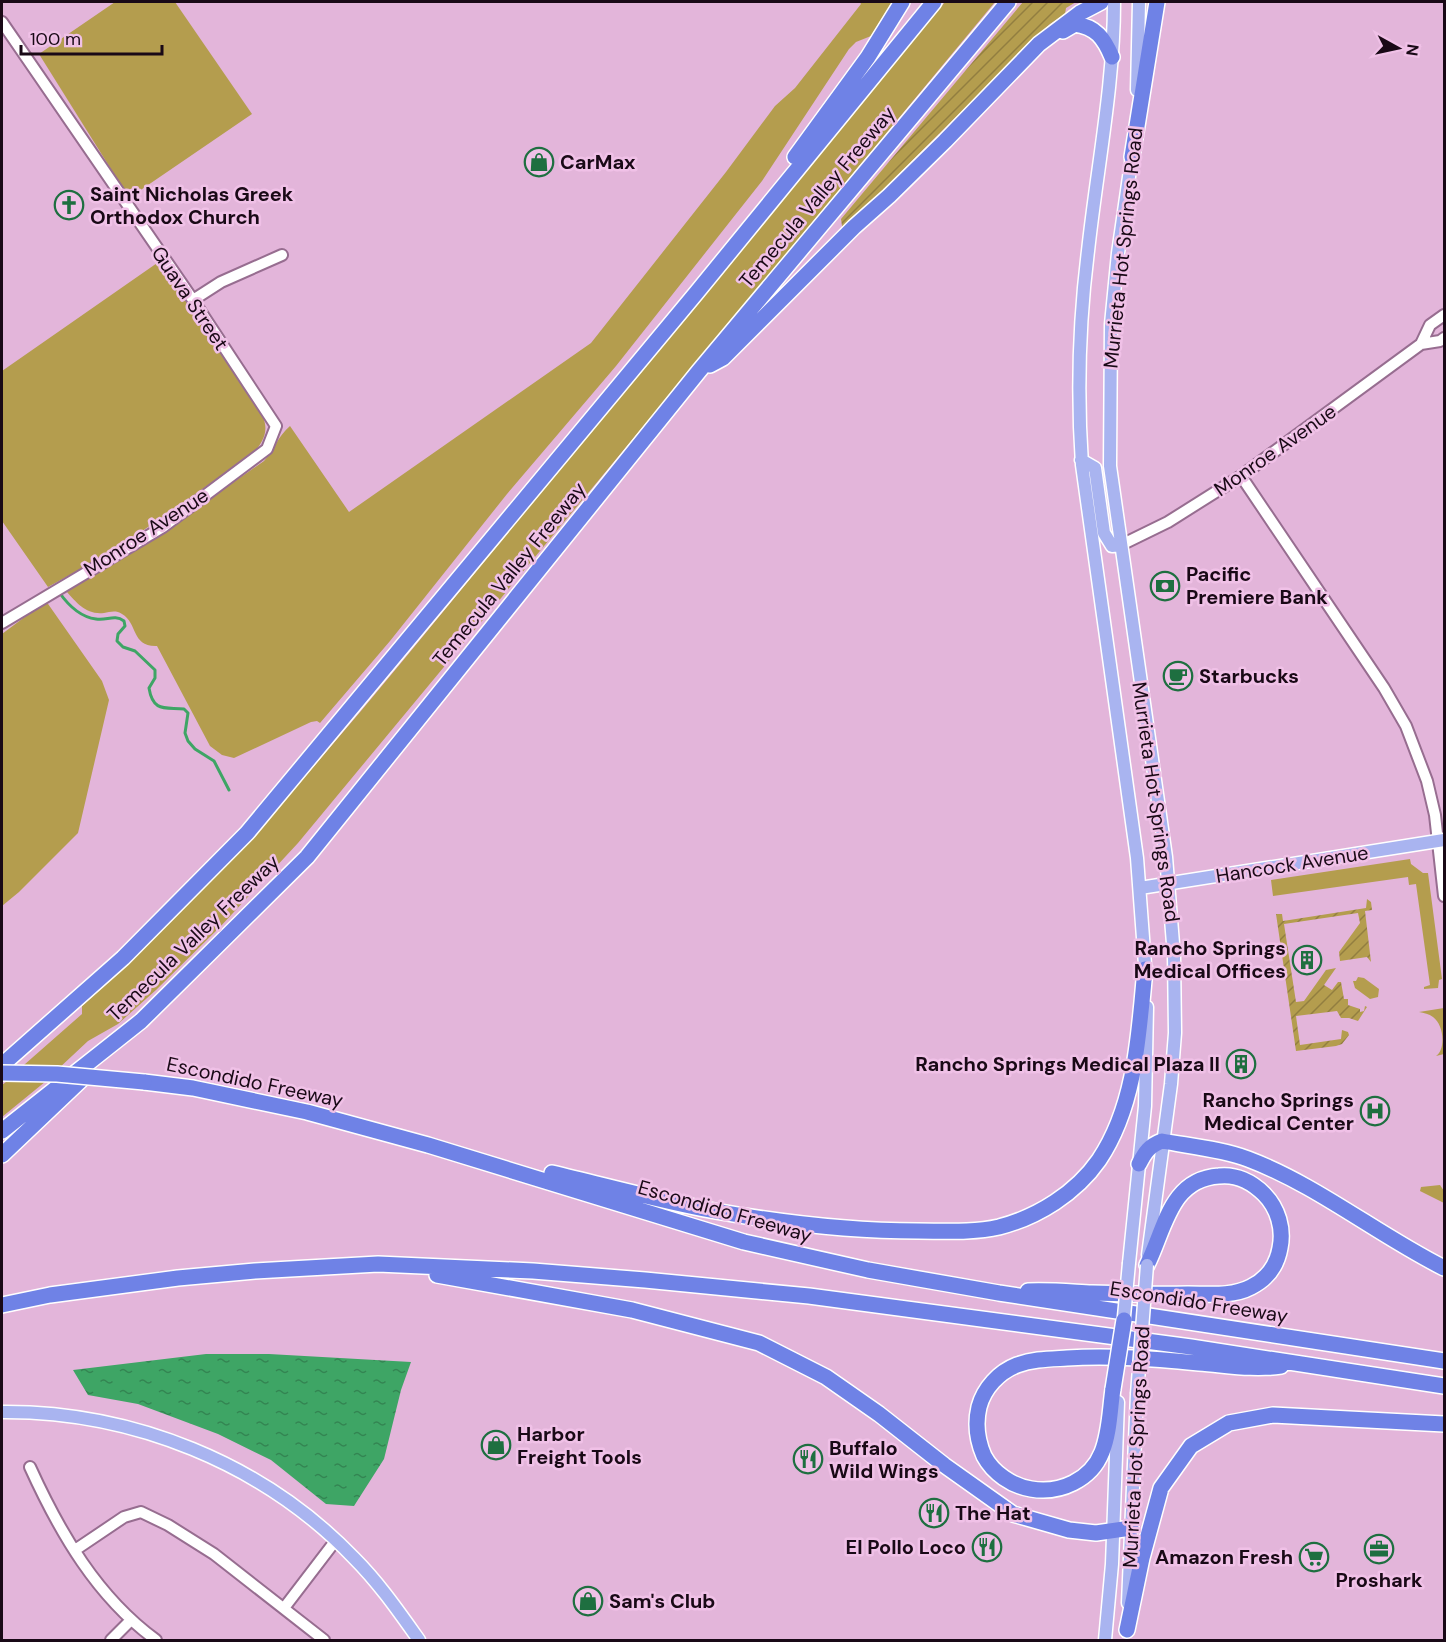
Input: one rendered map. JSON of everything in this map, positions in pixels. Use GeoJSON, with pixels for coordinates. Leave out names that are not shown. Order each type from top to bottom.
{"type":"FeatureCollection","features":[{"type":"Feature","properties":{"kind":"highway"},"geometry":{"type":"LineString","coordinates":[[697,292],[868,57],[902,2]]}},
{"type":"Feature","properties":{"kind":"highway","name":"Temecula Valley Freeway"},"geometry":{"type":"LineString","coordinates":[[2,1065],[123,958],[247,834],[697,292],[934,2]]}},
{"type":"Feature","properties":{"kind":"highway","name":"Temecula Valley Freeway"},"geometry":{"type":"LineString","coordinates":[[2,1131],[141,1021],[307,857],[699,371],[1008,2]]}},
{"type":"Feature","properties":{"kind":"highway"},"geometry":{"type":"LineString","coordinates":[[699,371],[723,358],[854,226],[889,196],[938,148],[1039,44],[1080,13],[1101,2]]}},
{"type":"Feature","properties":{"kind":"highway"},"geometry":{"type":"LineString","coordinates":[[1132,157],[1156,2]]}},
{"type":"Feature","properties":{"kind":"highway"},"geometry":{"type":"LineString","coordinates":[[1039,44],[1075,24],[1084,25],[1093,28],[1100,35],[1112,57]]}},
{"type":"Feature","properties":{"kind":"highway"},"geometry":{"type":"LineString","coordinates":[[428,1145],[662,1200],[797,1224],[888,1231],[970,1230],[998,1227],[1027,1218],[1078,1184],[1098,1162],[1114,1134],[1125,1105],[1139,1035],[1145,969]]}},
{"type":"Feature","properties":{"kind":"highway"},"geometry":{"type":"LineString","coordinates":[[2,1155],[141,1021]]}},
{"type":"Feature","properties":{"kind":"highway","name":"Escondido Freeway"},"geometry":{"type":"LineString","coordinates":[[2,1073],[57,1074],[144,1082],[202,1090],[307,1112],[428,1145],[744,1242],[868,1270],[999,1293],[1444,1361]]}},
{"type":"Feature","properties":{"kind":"highway"},"geometry":{"type":"LineString","coordinates":[[1139,1164],[1146,1151],[1153,1144],[1162,1141],[1245,1158],[1272,1169],[1365,1221],[1415,1254],[1444,1268]]}},
{"type":"Feature","properties":{"kind":"highway"},"geometry":{"type":"LineString","coordinates":[[999,1293],[1053,1290],[1093,1293],[1217,1294],[1244,1290],[1264,1277],[1276,1262],[1281,1243],[1278,1215],[1266,1196],[1252,1184],[1220,1175],[1200,1179],[1181,1192],[1171,1206],[1158,1243],[1147,1265]]}},
{"type":"Feature","properties":{"kind":"highway"},"geometry":{"type":"LineString","coordinates":[[2,1305],[50,1295],[178,1278],[255,1271],[378,1264],[533,1271],[809,1296],[1191,1347],[1444,1386]]}},
{"type":"Feature","properties":{"kind":"highway"},"geometry":{"type":"LineString","coordinates":[[378,1264],[632,1310],[759,1342],[826,1377],[1012,1514],[1069,1530],[1096,1533],[1131,1528]]}},
{"type":"Feature","properties":{"kind":"highway"},"geometry":{"type":"LineString","coordinates":[[1124,1320],[1116,1389],[1106,1438],[1102,1452],[1091,1469],[1077,1481],[1053,1490],[1024,1488],[1004,1478],[986,1459],[978,1439],[977,1427],[980,1404],[984,1394],[998,1376],[1017,1364],[1036,1360],[1079,1357],[1150,1359],[1259,1370],[1295,1364]]}},
{"type":"Feature","properties":{"kind":"highway"},"geometry":{"type":"LineString","coordinates":[[1126,1636],[1142,1558],[1161,1488],[1191,1446],[1229,1423],[1273,1415],[1444,1424]]}},
{"type":"Feature","properties":{"kind":"main road","name":"Murrieta Hot Springs Road"},"geometry":{"type":"LineString","coordinates":[[1113,2],[1112,57],[1080,328],[1079,403],[1081,460],[1110,672],[1121,733],[1140,888],[1145,969],[1147,1061],[1124,1320]]}},
{"type":"Feature","properties":{"kind":"main road","name":"Murrieta Hot Springs Road"},"geometry":{"type":"LineString","coordinates":[[1126,1636],[1137,1394],[1147,1265],[1175,1033],[1174,956],[1169,884],[1150,734],[1139,673],[1110,466],[1111,324],[1118,253],[1132,157],[1137,98],[1139,2]]}},
{"type":"Feature","properties":{"kind":"main road"},"geometry":{"type":"LineString","coordinates":[[1081,460],[1095,468],[1104,533],[1112,546],[1121,545]]}},
{"type":"Feature","properties":{"kind":"main road","name":"Hancock Avenue"},"geometry":{"type":"LineString","coordinates":[[1140,888],[1441,840]]}},
{"type":"Feature","properties":{"kind":"main road","name":"Murrieta Hot Springs Road"},"geometry":{"type":"LineString","coordinates":[[1105,1641],[1113,1532],[1116,1389]]}},
{"type":"Feature","properties":{"kind":"main road"},"geometry":{"type":"LineString","coordinates":[[2,1412],[47,1412],[122,1425],[195,1450],[253,1479],[297,1507],[336,1540],[384,1592],[419,1641]]}},
{"type":"Feature","properties":{"kind":"street","name":"Guava Street"},"geometry":{"type":"LineString","coordinates":[[2,22],[193,300],[276,426]]}},
{"type":"Feature","properties":{"kind":"street"},"geometry":{"type":"LineString","coordinates":[[193,300],[221,282],[282,255]]}},
{"type":"Feature","properties":{"kind":"street","name":"Monroe Avenue"},"geometry":{"type":"LineString","coordinates":[[1421,344],[1430,325],[1444,315]]}},
{"type":"Feature","properties":{"kind":"street","name":"Monroe Avenue"},"geometry":{"type":"LineString","coordinates":[[1121,545],[1168,522],[1241,476],[1421,344],[1440,341],[1444,338]]}},
{"type":"Feature","properties":{"kind":"street","name":"Monroe Avenue"},"geometry":{"type":"LineString","coordinates":[[2,623],[163,527],[267,449],[276,426]]}},
{"type":"Feature","properties":{"kind":"street"},"geometry":{"type":"LineString","coordinates":[[1241,476],[1384,688],[1406,726],[1427,782],[1441,840],[1444,896]]}},
{"type":"Feature","properties":{"kind":"street"},"geometry":{"type":"LineString","coordinates":[[30,1467],[51,1514],[98,1586],[131,1620],[156,1641]]}},
{"type":"Feature","properties":{"kind":"street"},"geometry":{"type":"LineString","coordinates":[[75,1550],[124,1517],[141,1512],[168,1525],[214,1554],[324,1641]]}},
{"type":"Feature","properties":{"kind":"street"},"geometry":{"type":"LineString","coordinates":[[284,1608],[336,1540]]}},
{"type":"Feature","properties":{"kind":"street"},"geometry":{"type":"LineString","coordinates":[[111,1641],[131,1620]]}},
{"type":"Feature","properties":{"kind":"shaded area"},"geometry":{"type":"Polygon","coordinates":[[[115,2],[175,2],[252,114],[129,198],[39,54],[115,2]]]}},
{"type":"Feature","properties":{"kind":"shaded area"},"geometry":{"type":"Polygon","coordinates":[[[860,2],[892,2],[871,36],[856,42],[849,49],[762,181],[616,366],[507,494],[390,641],[320,723],[311,722],[234,758],[222,755],[210,746],[157,646],[143,643],[131,623],[122,614],[87,610],[66,591],[142,545],[264,461],[290,426],[349,512],[591,343],[775,106],[795,88],[861,4],[860,2]]]}},
{"type":"Feature","properties":{"kind":"shaded area"},"geometry":{"type":"Polygon","coordinates":[[[945,2],[995,2],[298,843],[220,927],[118,1024],[88,1041],[57,1070],[16,1072],[82,1014],[82,1006],[192,900],[296,787],[945,2]]]}},
{"type":"Feature","properties":{"kind":"shaded area"},"geometry":{"type":"Polygon","coordinates":[[[1023,2],[1076,2],[1066,8],[1065,14],[1050,24],[845,228],[842,226],[841,219],[1023,2]]]}},
{"type":"Feature","properties":{"kind":"shaded area"},"geometry":{"type":"Polygon","coordinates":[[[160,261],[263,417],[264,436],[254,453],[115,550],[48,587],[2,521],[2,371],[160,261]]]}},
{"type":"Feature","properties":{"kind":"shaded area"},"geometry":{"type":"Polygon","coordinates":[[[46,601],[102,681],[109,700],[78,833],[2,906],[2,634],[46,601]]]}},
{"type":"Feature","properties":{"kind":"shaded area"},"geometry":{"type":"Polygon","coordinates":[[[1410,859],[1411,864],[1423,873],[1428,873],[1442,979],[1439,980],[1438,988],[1424,989],[1430,985],[1416,884],[1409,885],[1408,877],[1273,896],[1271,880],[1410,859]]]}},
{"type":"Feature","properties":{"kind":"shaded area"},"geometry":{"type":"Polygon","coordinates":[[[1367,899],[1371,902],[1372,910],[1365,911],[1371,962],[1367,957],[1340,961],[1339,952],[1360,923],[1358,913],[1284,924],[1296,1002],[1304,1001],[1326,970],[1336,968],[1324,985],[1332,990],[1338,982],[1341,982],[1344,999],[1348,999],[1348,1005],[1360,1009],[1360,1012],[1364,1011],[1365,1006],[1367,1007],[1358,1021],[1341,1018],[1337,1011],[1296,1016],[1300,1045],[1341,1039],[1342,1030],[1348,1032],[1349,1035],[1342,1044],[1336,1046],[1296,1051],[1276,914],[1282,914],[1283,921],[1366,908],[1367,899]]]}},
{"type":"Feature","properties":{"kind":"shaded area"},"geometry":{"type":"Polygon","coordinates":[[[1358,977],[1364,978],[1379,989],[1378,997],[1370,999],[1355,988],[1353,981],[1356,981],[1358,977]]]}},
{"type":"Feature","properties":{"kind":"shaded area"},"geometry":{"type":"Polygon","coordinates":[[[1444,1008],[1444,1054],[1436,1056],[1442,1043],[1440,1025],[1431,1016],[1419,1012],[1444,1008]]]}},
{"type":"Feature","properties":{"kind":"shaded area"},"geometry":{"type":"Polygon","coordinates":[[[14,1076],[51,1077],[2,1117],[2,1085],[14,1076]]]}},
{"type":"Feature","properties":{"kind":"shaded area"},"geometry":{"type":"Polygon","coordinates":[[[1440,1185],[1444,1191],[1444,1203],[1420,1191],[1421,1187],[1440,1185]]]}},
{"type":"Feature","properties":{"kind":"water"},"geometry":{"type":"Polygon","coordinates":[[[206,1354],[269,1354],[411,1362],[401,1390],[384,1459],[354,1506],[326,1504],[271,1460],[218,1434],[138,1404],[88,1395],[73,1370],[206,1354]]]}},
{"type":"Feature","properties":{"kind":"waterway"},"geometry":{"type":"LineString","coordinates":[[59,592],[70,606],[85,616],[100,619],[117,618],[124,621],[125,626],[118,634],[117,641],[123,647],[135,651],[155,670],[155,678],[149,688],[154,702],[161,707],[184,709],[188,713],[185,733],[188,741],[195,749],[214,761],[229,790]]}},
{"type":"Feature","properties":{"kind":"place","name":"CarMax"},"geometry":{"type":"Point","coordinates":[539,162]}},
{"type":"Feature","properties":{"kind":"place","name":"Saint Nicholas Greek Orthodox Church"},"geometry":{"type":"Point","coordinates":[69,205]}},
{"type":"Feature","properties":{"kind":"place","name":"Pacific Premiere Bank"},"geometry":{"type":"Point","coordinates":[1165,586]}},
{"type":"Feature","properties":{"kind":"place","name":"Starbucks"},"geometry":{"type":"Point","coordinates":[1178,676]}},
{"type":"Feature","properties":{"kind":"place","name":"Rancho Springs Medical Offices"},"geometry":{"type":"Point","coordinates":[1307,960]}},
{"type":"Feature","properties":{"kind":"place","name":"Rancho Springs Medical Plaza II"},"geometry":{"type":"Point","coordinates":[1241,1064]}},
{"type":"Feature","properties":{"kind":"place","name":"Rancho Springs Medical Center"},"geometry":{"type":"Point","coordinates":[1375,1111]}},
{"type":"Feature","properties":{"kind":"place","name":"Harbor Freight Tools"},"geometry":{"type":"Point","coordinates":[496,1445]}},
{"type":"Feature","properties":{"kind":"place","name":"Buffalo Wild Wings"},"geometry":{"type":"Point","coordinates":[808,1459]}},
{"type":"Feature","properties":{"kind":"place","name":"The Hat"},"geometry":{"type":"Point","coordinates":[934,1513]}},
{"type":"Feature","properties":{"kind":"place","name":"El Pollo Loco"},"geometry":{"type":"Point","coordinates":[987,1547]}},
{"type":"Feature","properties":{"kind":"place","name":"Proshark"},"geometry":{"type":"Point","coordinates":[1379,1549]}},
{"type":"Feature","properties":{"kind":"place","name":"Amazon Fresh"},"geometry":{"type":"Point","coordinates":[1314,1557]}},
{"type":"Feature","properties":{"kind":"place","name":"Sam's Club"},"geometry":{"type":"Point","coordinates":[588,1601]}}]}
